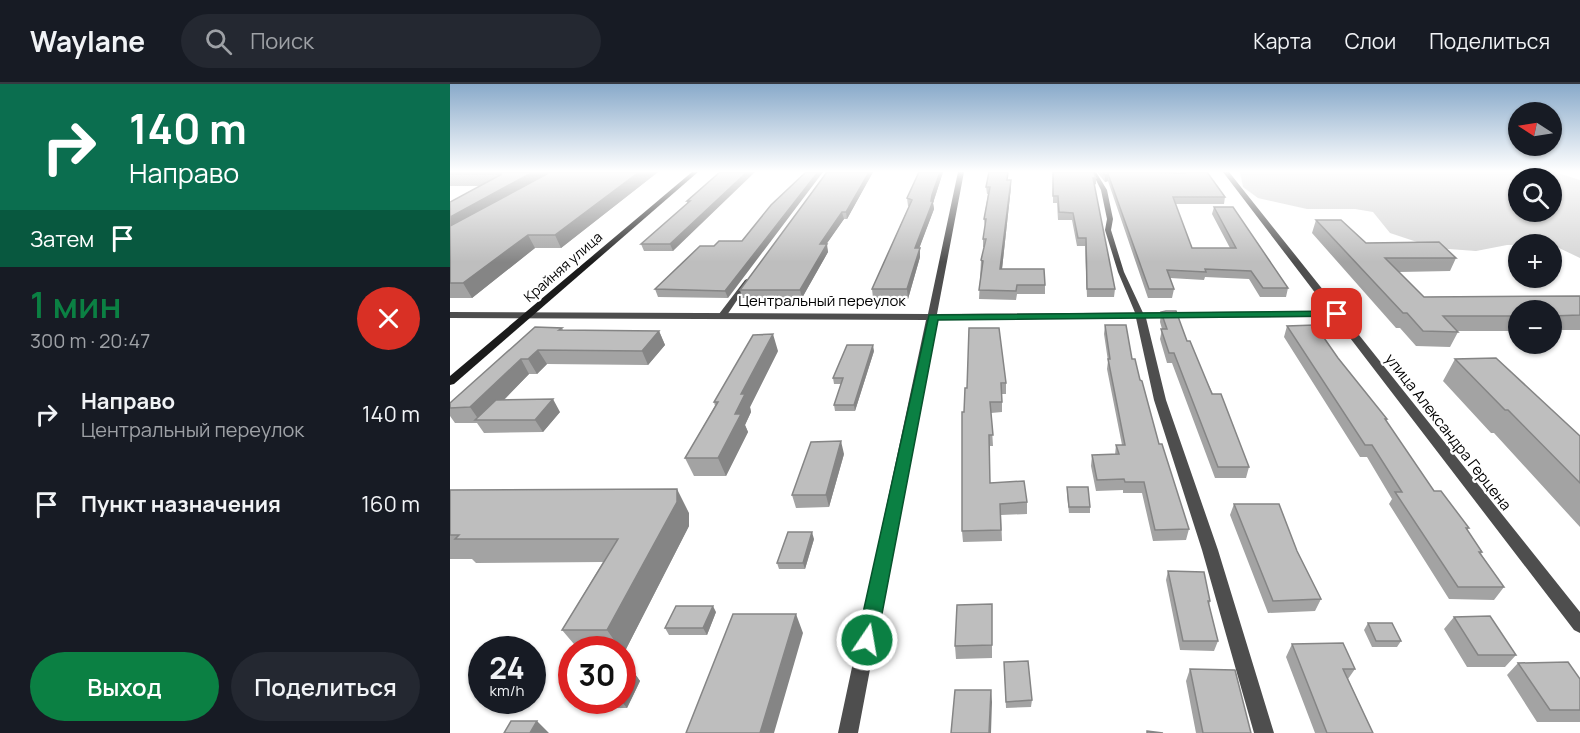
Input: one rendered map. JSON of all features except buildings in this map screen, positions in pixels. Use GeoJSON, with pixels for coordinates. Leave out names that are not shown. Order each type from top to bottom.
{"type":"FeatureCollection","features":[{"type":"Feature","properties":{"kind":"main road","name":"Крайняя улица"},"geometry":{"type":"LineString","coordinates":[[450,382],[660,202]]}},
{"type":"Feature","properties":{"kind":"street"},"geometry":{"type":"LineString","coordinates":[[848,733],[955,202]]}},
{"type":"Feature","properties":{"kind":"street","name":"улица Александра Герцена"},"geometry":{"type":"LineString","coordinates":[[1250,202],[1580,625]]}},
{"type":"Feature","properties":{"kind":"street","name":"Центральный переулок"},"geometry":{"type":"LineString","coordinates":[[450,315],[933,317],[1337,314]]}},
{"type":"Feature","properties":{"kind":"street"},"geometry":{"type":"LineString","coordinates":[[1140,315],[1160,400],[1210,550],[1264,733]]}},
{"type":"Feature","properties":{"kind":"lane"},"geometry":{"type":"LineString","coordinates":[[1107,202],[1110,219],[1108,230],[1121,272],[1140,315]]}},
{"type":"Feature","properties":{"kind":"lane"},"geometry":{"type":"LineString","coordinates":[[722,316],[750,277]]}},
{"type":"Feature","properties":{"kind":"shaded area"},"geometry":{"type":"Polygon","coordinates":[[[1277,202],[1508,202],[1508,222],[1562,222],[1562,202],[1580,202],[1580,258],[1562,249],[1562,234],[1508,234],[1508,245],[1476,251],[1435,248],[1390,233],[1373,212],[1355,209],[1307,209],[1277,202]]]}},
{"type":"Feature","properties":{"kind":"route"},"geometry":{"type":"LineString","coordinates":[[867,640],[933,317],[1337,314]]}}]}
